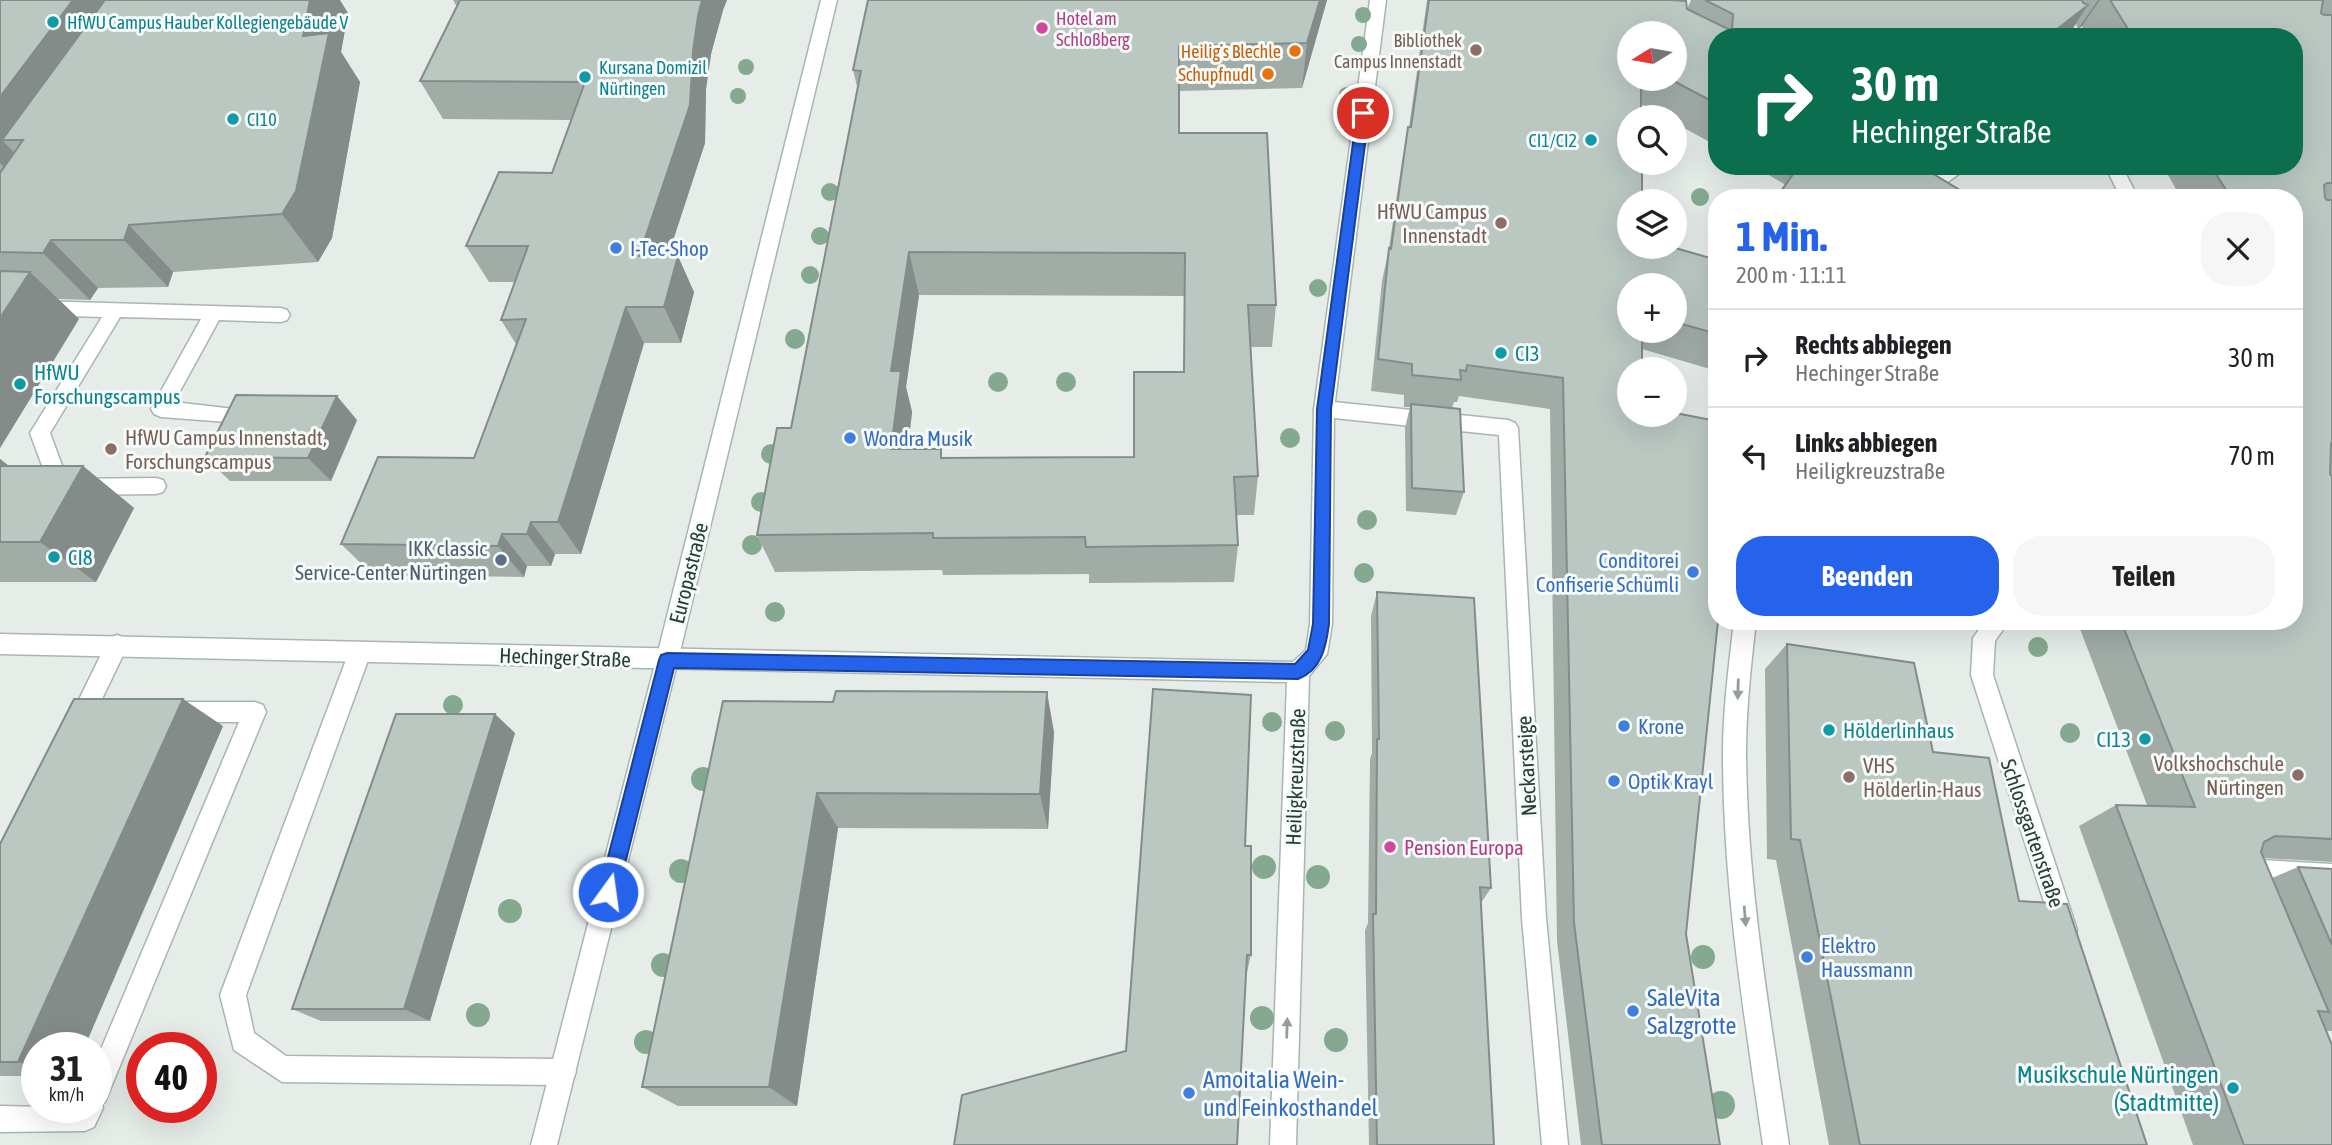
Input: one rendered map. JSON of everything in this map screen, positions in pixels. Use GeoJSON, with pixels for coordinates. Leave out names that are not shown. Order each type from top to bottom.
{"type":"FeatureCollection","features":[{"type":"Feature","properties":{"kind":"street","name":"Europastraße"},"geometry":{"type":"LineString","coordinates":[[544,1145],[667,660],[829,0]]}},
{"type":"Feature","properties":{"kind":"street"},"geometry":{"type":"LineString","coordinates":[[1298,672],[1316,654],[1321,624],[1324,409],[1378,0]]}},
{"type":"Feature","properties":{"kind":"street"},"geometry":{"type":"LineString","coordinates":[[1933,189],[1951,175]]}},
{"type":"Feature","properties":{"kind":"street"},"geometry":{"type":"LineString","coordinates":[[0,307],[281,315]]}},
{"type":"Feature","properties":{"kind":"street"},"geometry":{"type":"LineString","coordinates":[[116,309],[40,433],[60,486],[156,486]]}},
{"type":"Feature","properties":{"kind":"street"},"geometry":{"type":"LineString","coordinates":[[213,315],[161,409],[227,414]]}},
{"type":"Feature","properties":{"kind":"street","name":"Neckarsteige"},"geometry":{"type":"LineString","coordinates":[[1324,409],[1508,428],[1534,918],[1555,1145]]}},
{"type":"Feature","properties":{"kind":"street"},"geometry":{"type":"LineString","coordinates":[[1744,630],[1739,658],[1735,761],[1741,876],[1747,943],[1776,1145]]}},
{"type":"Feature","properties":{"kind":"street","name":"Schlossgartenstraße"},"geometry":{"type":"LineString","coordinates":[[1991,630],[1982,675],[2071,948]]}},
{"type":"Feature","properties":{"kind":"street","name":"Hechinger Straße"},"geometry":{"type":"LineString","coordinates":[[0,644],[1298,672]]}},
{"type":"Feature","properties":{"kind":"street"},"geometry":{"type":"LineString","coordinates":[[67,747],[117,645]]}},
{"type":"Feature","properties":{"kind":"street"},"geometry":{"type":"LineString","coordinates":[[360,652],[233,995],[243,1041],[282,1069],[562,1072]]}},
{"type":"Feature","properties":{"kind":"street","name":"Heiligkreuzstraße"},"geometry":{"type":"LineString","coordinates":[[1283,1145],[1298,672]]}},
{"type":"Feature","properties":{"kind":"street"},"geometry":{"type":"LineString","coordinates":[[85,711],[111,711]]}},
{"type":"Feature","properties":{"kind":"street"},"geometry":{"type":"LineString","coordinates":[[112,1055],[255,712],[150,712]]}},
{"type":"Feature","properties":{"kind":"street"},"geometry":{"type":"LineString","coordinates":[[2243,896],[2232,871],[2332,876]]}},
{"type":"Feature","properties":{"kind":"street"},"geometry":{"type":"LineString","coordinates":[[0,1119],[21,1119]]}},
{"type":"Feature","properties":{"kind":"building"},"geometry":{"type":"Polygon","coordinates":[[[0,0],[73,0],[0,97],[0,0]]]}},
{"type":"Feature","properties":{"kind":"building","name":"CI10"},"geometry":{"type":"Polygon","coordinates":[[[105,0],[310,0],[303,36],[329,33],[296,191],[282,214],[129,225],[124,240],[51,240],[43,253],[0,252],[0,173],[23,140],[2,140],[105,0]]]}},
{"type":"Feature","properties":{"kind":"building"},"geometry":{"type":"Polygon","coordinates":[[[460,0],[702,0],[693,51],[690,105],[639,256],[678,256],[664,307],[626,307],[558,522],[531,522],[527,534],[502,534],[498,546],[341,544],[378,457],[474,458],[526,319],[501,320],[528,246],[466,246],[499,172],[552,173],[585,82],[420,81],[460,0]]]}},
{"type":"Feature","properties":{"kind":"building"},"geometry":{"type":"Polygon","coordinates":[[[868,0],[1320,0],[1307,43],[1179,46],[1179,133],[1267,133],[1276,305],[1248,305],[1258,476],[1234,477],[1238,545],[1086,547],[1085,537],[933,538],[933,533],[757,535],[777,428],[791,428],[861,71],[853,70],[868,0]],[[909,252],[891,371],[901,371],[891,449],[941,449],[941,458],[1134,457],[1134,372],[1184,372],[1185,253],[909,252]]]}},
{"type":"Feature","properties":{"kind":"building"},"geometry":{"type":"Polygon","coordinates":[[[1429,0],[1686,1],[1687,9],[1726,28],[1708,28],[1708,99],[1687,88],[1687,21],[1617,21],[1617,91],[1641,91],[1641,105],[1617,105],[1617,175],[1642,175],[1642,189],[1617,189],[1617,259],[1687,259],[1687,251],[1708,257],[1708,331],[1687,325],[1687,273],[1617,273],[1617,343],[1642,343],[1642,357],[1617,357],[1617,427],[1687,427],[1687,415],[1708,419],[1708,630],[1717,630],[1686,934],[1720,1145],[1602,1145],[1574,923],[1563,378],[1467,365],[1466,371],[1460,370],[1461,380],[1412,375],[1412,364],[1378,359],[1389,248],[1391,249],[1408,127],[1411,127],[1429,0]]]}},
{"type":"Feature","properties":{"kind":"building"},"geometry":{"type":"Polygon","coordinates":[[[1705,0],[2082,0],[2088,5],[2059,28],[1732,28],[1733,14],[1705,0]]]}},
{"type":"Feature","properties":{"kind":"building"},"geometry":{"type":"Polygon","coordinates":[[[2110,0],[2323,0],[2321,13],[2332,15],[2332,183],[2324,185],[2325,198],[2332,200],[2332,839],[2275,836],[2264,842],[2261,852],[2329,1012],[2318,1011],[2332,1045],[2332,1145],[2244,1145],[2116,805],[2195,807],[2125,630],[2303,630],[2303,189],[2225,189],[2217,175],[2303,175],[2303,28],[2127,28],[2110,0]]]}},
{"type":"Feature","properties":{"kind":"building"},"geometry":{"type":"Polygon","coordinates":[[[1793,175],[1935,175],[1958,189],[1782,189],[1793,175]]]}},
{"type":"Feature","properties":{"kind":"building"},"geometry":{"type":"Polygon","coordinates":[[[0,271],[30,272],[0,318],[0,271]]]}},
{"type":"Feature","properties":{"kind":"building"},"geometry":{"type":"Polygon","coordinates":[[[236,395],[337,396],[308,458],[205,457],[236,395]]]}},
{"type":"Feature","properties":{"kind":"building"},"geometry":{"type":"Polygon","coordinates":[[[1411,404],[1460,409],[1464,492],[1412,488],[1411,404]]]}},
{"type":"Feature","properties":{"kind":"building"},"geometry":{"type":"Polygon","coordinates":[[[0,466],[83,466],[40,542],[0,542],[0,466]]]}},
{"type":"Feature","properties":{"kind":"building"},"geometry":{"type":"Polygon","coordinates":[[[1377,592],[1474,598],[1491,888],[1480,887],[1494,1145],[1377,1145],[1373,914],[1376,914],[1379,739],[1377,592]]]}},
{"type":"Feature","properties":{"kind":"building"},"geometry":{"type":"Polygon","coordinates":[[[1787,644],[1914,663],[1933,752],[1989,758],[2019,901],[2067,904],[2147,1145],[1860,1145],[1800,840],[1791,839],[1787,644]]]}},
{"type":"Feature","properties":{"kind":"building"},"geometry":{"type":"Polygon","coordinates":[[[1153,689],[1251,695],[1245,846],[1251,846],[1251,955],[1247,955],[1237,1145],[954,1145],[962,1095],[1126,1051],[1153,689]]]}},
{"type":"Feature","properties":{"kind":"building"},"geometry":{"type":"Polygon","coordinates":[[[836,691],[1047,692],[1040,794],[817,793],[769,1087],[642,1087],[723,701],[833,702],[836,691]]]}},
{"type":"Feature","properties":{"kind":"building"},"geometry":{"type":"Polygon","coordinates":[[[74,699],[183,699],[32,1032],[21,1032],[21,1055],[18,1062],[0,1062],[0,844],[74,699]]]}},
{"type":"Feature","properties":{"kind":"building"},"geometry":{"type":"Polygon","coordinates":[[[396,714],[495,714],[404,1009],[292,1009],[396,714]]]}},
{"type":"Feature","properties":{"kind":"building"},"geometry":{"type":"Polygon","coordinates":[[[2298,867],[2332,869],[2332,945],[2298,867]]]}},
{"type":"Feature","properties":{"kind":"place","name":"HfWU Campus Hauber Kollegiengebäude V"},"geometry":{"type":"Point","coordinates":[53,22]}},
{"type":"Feature","properties":{"kind":"place","name":"Hotel am Schloßberg"},"geometry":{"type":"Point","coordinates":[1042,28]}},
{"type":"Feature","properties":{"kind":"place","name":"Bibliothek Campus Innenstadt"},"geometry":{"type":"Point","coordinates":[1476,50]}},
{"type":"Feature","properties":{"kind":"place","name":"Heilig´s Blechle"},"geometry":{"type":"Point","coordinates":[1295,51]}},
{"type":"Feature","properties":{"kind":"place","name":"Schupfnudl"},"geometry":{"type":"Point","coordinates":[1268,74]}},
{"type":"Feature","properties":{"kind":"place","name":"Kursana Domizil Nürtingen"},"geometry":{"type":"Point","coordinates":[585,77]}},
{"type":"Feature","properties":{"kind":"place","name":"CI10"},"geometry":{"type":"Point","coordinates":[233,119]}},
{"type":"Feature","properties":{"kind":"place","name":"CI1/CI2"},"geometry":{"type":"Point","coordinates":[1591,140]}},
{"type":"Feature","properties":{"kind":"place","name":"HfWU Campus Innenstadt"},"geometry":{"type":"Point","coordinates":[1501,223]}},
{"type":"Feature","properties":{"kind":"place","name":"I-Tec-Shop"},"geometry":{"type":"Point","coordinates":[616,248]}},
{"type":"Feature","properties":{"kind":"place","name":"CI3"},"geometry":{"type":"Point","coordinates":[1501,353]}},
{"type":"Feature","properties":{"kind":"place","name":"HfWU Forschungscampus"},"geometry":{"type":"Point","coordinates":[20,384]}},
{"type":"Feature","properties":{"kind":"place","name":"Wondra Musik"},"geometry":{"type":"Point","coordinates":[850,438]}},
{"type":"Feature","properties":{"kind":"place","name":"HfWU Campus Innenstadt, Forschungscampus"},"geometry":{"type":"Point","coordinates":[111,449]}},
{"type":"Feature","properties":{"kind":"place","name":"CI8"},"geometry":{"type":"Point","coordinates":[54,557]}},
{"type":"Feature","properties":{"kind":"place","name":"IKK classic Service-Center Nürtingen"},"geometry":{"type":"Point","coordinates":[501,560]}},
{"type":"Feature","properties":{"kind":"place","name":"Conditorei Confiserie Schümli"},"geometry":{"type":"Point","coordinates":[1693,572]}},
{"type":"Feature","properties":{"kind":"place","name":"Krone"},"geometry":{"type":"Point","coordinates":[1624,726]}},
{"type":"Feature","properties":{"kind":"place","name":"Hölderlinhaus"},"geometry":{"type":"Point","coordinates":[1829,730]}},
{"type":"Feature","properties":{"kind":"place","name":"CI13"},"geometry":{"type":"Point","coordinates":[2145,739]}},
{"type":"Feature","properties":{"kind":"place","name":"Volkshochschule Nürtingen"},"geometry":{"type":"Point","coordinates":[2298,775]}},
{"type":"Feature","properties":{"kind":"place","name":"VHS Hölderlin-Haus"},"geometry":{"type":"Point","coordinates":[1849,777]}},
{"type":"Feature","properties":{"kind":"place","name":"Optik Krayl"},"geometry":{"type":"Point","coordinates":[1614,781]}},
{"type":"Feature","properties":{"kind":"place","name":"Pension Europa"},"geometry":{"type":"Point","coordinates":[1390,847]}},
{"type":"Feature","properties":{"kind":"place","name":"Elektro Haussmann"},"geometry":{"type":"Point","coordinates":[1807,957]}},
{"type":"Feature","properties":{"kind":"place","name":"SaleVita Salzgrotte"},"geometry":{"type":"Point","coordinates":[1633,1011]}},
{"type":"Feature","properties":{"kind":"place","name":"Musikschule Nürtingen (Stadtmitte)"},"geometry":{"type":"Point","coordinates":[2233,1088]}},
{"type":"Feature","properties":{"kind":"place","name":"Amoitalia Wein- und Feinkosthandel"},"geometry":{"type":"Point","coordinates":[1189,1093]}},
{"type":"Feature","properties":{"kind":"route"},"geometry":{"type":"LineString","coordinates":[[608,892],[667,660],[1298,672],[1316,654],[1321,624],[1324,409],[1363,113]]}}]}
